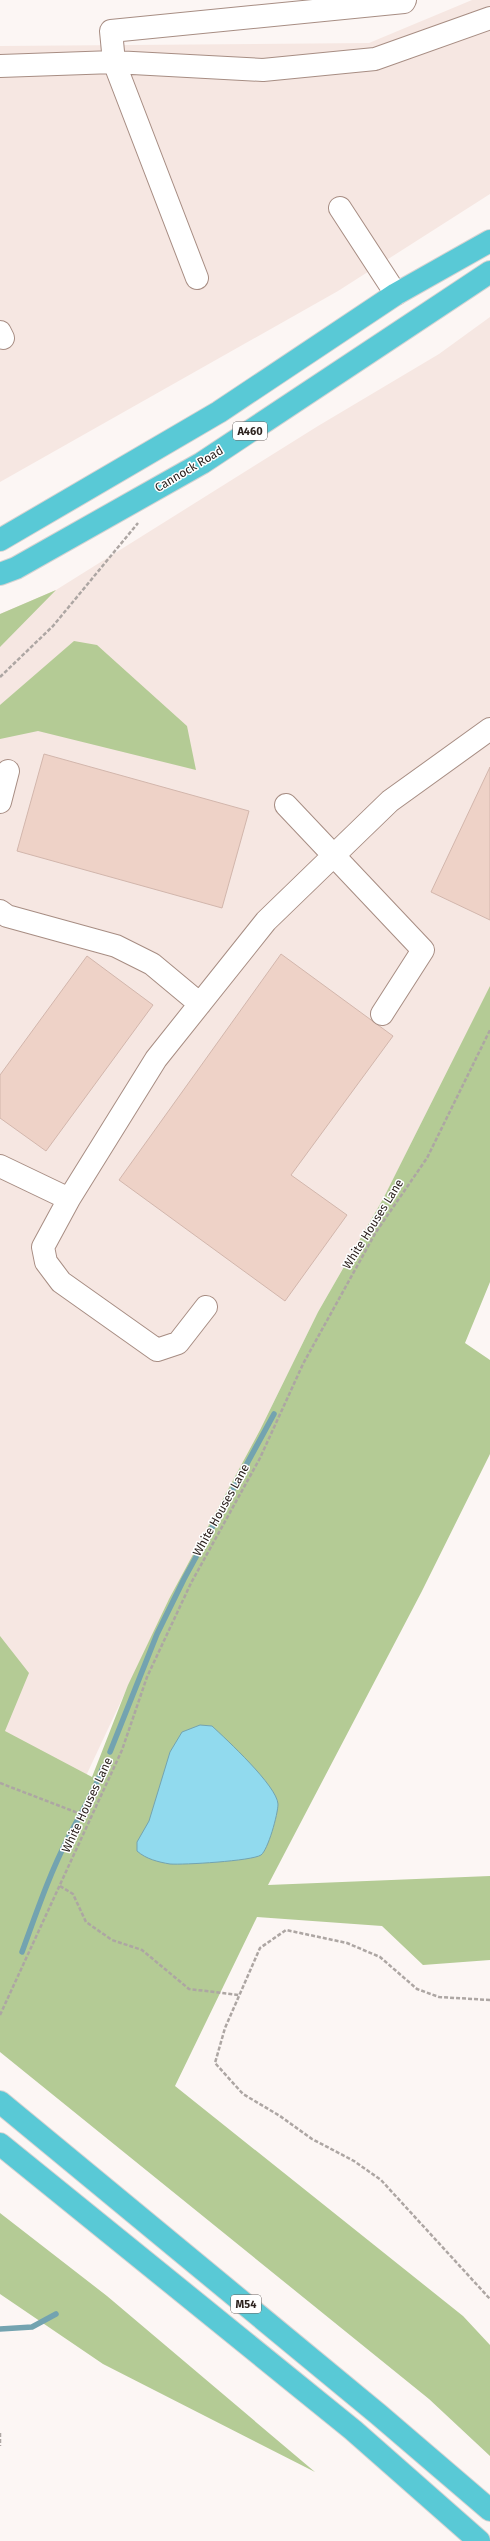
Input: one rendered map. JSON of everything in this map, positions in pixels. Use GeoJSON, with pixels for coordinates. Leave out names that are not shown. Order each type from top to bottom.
{"type":"FeatureCollection","features":[{"type":"Feature","properties":{"kind":"highway","name":"A460"},"geometry":{"type":"LineString","coordinates":[[0,540],[219,412],[396,294],[490,241]]}},
{"type":"Feature","properties":{"kind":"highway","name":"Cannock Road"},"geometry":{"type":"LineString","coordinates":[[0,574],[16,568],[202,463],[490,272]]}},
{"type":"Feature","properties":{"kind":"highway","name":"M54"},"geometry":{"type":"LineString","coordinates":[[0,2102],[490,2510]]}},
{"type":"Feature","properties":{"kind":"highway","name":"M54"},"geometry":{"type":"LineString","coordinates":[[0,2144],[353,2430],[480,2541]]}},
{"type":"Feature","properties":{"kind":"street"},"geometry":{"type":"LineString","coordinates":[[197,278],[114,62],[111,31],[404,2],[406,0]]}},
{"type":"Feature","properties":{"kind":"street"},"geometry":{"type":"LineString","coordinates":[[0,66],[114,62],[263,70],[375,59],[490,18]]}},
{"type":"Feature","properties":{"kind":"street"},"geometry":{"type":"LineString","coordinates":[[340,208],[396,294]]}},
{"type":"Feature","properties":{"kind":"street"},"geometry":{"type":"LineString","coordinates":[[206,1307],[178,1343],[157,1350],[61,1282],[46,1262],[43,1247],[69,1199],[156,1059],[266,921],[390,802],[490,729]]}},
{"type":"Feature","properties":{"kind":"street"},"geometry":{"type":"LineString","coordinates":[[0,802],[8,772]]}},
{"type":"Feature","properties":{"kind":"street"},"geometry":{"type":"LineString","coordinates":[[286,805],[423,950],[382,1014]]}},
{"type":"Feature","properties":{"kind":"street"},"geometry":{"type":"LineString","coordinates":[[0,911],[7,916],[116,946],[152,964],[200,1004]]}},
{"type":"Feature","properties":{"kind":"street"},"geometry":{"type":"LineString","coordinates":[[0,1166],[69,1199]]}},
{"type":"Feature","properties":{"kind":"path"},"geometry":{"type":"LineString","coordinates":[[0,677],[52,626],[141,520]]}},
{"type":"Feature","properties":{"kind":"path","name":"White Houses Lane"},"geometry":{"type":"LineString","coordinates":[[0,2015],[122,1750],[147,1677],[192,1583],[260,1458],[303,1364],[376,1232],[426,1158],[490,1030]]}},
{"type":"Feature","properties":{"kind":"path"},"geometry":{"type":"LineString","coordinates":[[0,1783],[91,1818]]}},
{"type":"Feature","properties":{"kind":"path"},"geometry":{"type":"LineString","coordinates":[[60,1886],[73,1894],[86,1922],[112,1940],[142,1950],[189,1989],[239,1995]]}},
{"type":"Feature","properties":{"kind":"path"},"geometry":{"type":"LineString","coordinates":[[490,2000],[439,1997],[417,1989],[380,1957],[347,1942],[286,1930],[260,1948],[225,2028],[216,2063],[243,2094],[280,2116],[312,2139],[354,2160],[381,2180],[490,2299]]}},
{"type":"Feature","properties":{"kind":"path"},"geometry":{"type":"LineString","coordinates":[[0,2433],[0,2446]]}},
{"type":"Feature","properties":{"kind":"shaded area"},"geometry":{"type":"Polygon","coordinates":[[[472,0],[490,0],[490,194],[338,291],[0,482],[0,46],[369,43],[472,0]]]}},
{"type":"Feature","properties":{"kind":"shaded area"},"geometry":{"type":"Polygon","coordinates":[[[490,317],[490,987],[383,1199],[318,1312],[260,1430],[169,1599],[39,1876],[0,1865],[0,614],[56,590],[318,426],[439,354],[490,317]]]}},
{"type":"Feature","properties":{"kind":"green space"},"geometry":{"type":"Polygon","coordinates":[[[56,590],[0,647],[0,614],[56,590]]]}},
{"type":"Feature","properties":{"kind":"green space"},"geometry":{"type":"Polygon","coordinates":[[[74,641],[97,645],[187,726],[196,770],[38,731],[0,739],[0,705],[74,641]]]}},
{"type":"Feature","properties":{"kind":"green space"},"geometry":{"type":"Polygon","coordinates":[[[490,986],[490,1282],[465,1343],[490,1360],[490,1454],[422,1591],[268,1885],[490,1876],[490,1960],[423,1965],[382,1926],[257,1917],[175,2086],[463,2316],[490,2345],[490,2456],[429,2399],[0,2052],[0,1636],[29,1673],[5,1731],[92,1777],[128,1685],[169,1599],[260,1430],[318,1312],[383,1199],[490,986]]]}},
{"type":"Feature","properties":{"kind":"green space"},"geometry":{"type":"Polygon","coordinates":[[[0,2213],[107,2296],[315,2472],[103,2364],[0,2294],[0,2213]]]}},
{"type":"Feature","properties":{"kind":"water"},"geometry":{"type":"Polygon","coordinates":[[[200,1725],[212,1726],[219,1732],[250,1763],[269,1786],[275,1796],[278,1809],[267,1846],[261,1855],[232,1861],[170,1864],[152,1860],[137,1851],[137,1842],[149,1821],[170,1752],[182,1732],[200,1725]]]}},
{"type":"Feature","properties":{"kind":"building"},"geometry":{"type":"Polygon","coordinates":[[[44,754],[249,811],[222,908],[17,851],[44,754]]]}},
{"type":"Feature","properties":{"kind":"building"},"geometry":{"type":"Polygon","coordinates":[[[490,767],[490,920],[431,892],[490,767]]]}},
{"type":"Feature","properties":{"kind":"building"},"geometry":{"type":"Polygon","coordinates":[[[281,954],[393,1036],[291,1175],[347,1215],[285,1301],[119,1180],[281,954]]]}},
{"type":"Feature","properties":{"kind":"building"},"geometry":{"type":"Polygon","coordinates":[[[87,956],[153,1005],[46,1151],[0,1118],[0,1075],[87,956]]]}},
{"type":"Feature","properties":{"kind":"waterway"},"geometry":{"type":"LineString","coordinates":[[110,1752],[157,1634],[184,1579],[274,1414]]}},
{"type":"Feature","properties":{"kind":"waterway"},"geometry":{"type":"LineString","coordinates":[[22,1952],[55,1866],[91,1795],[103,1767]]}},
{"type":"Feature","properties":{"kind":"waterway"},"geometry":{"type":"LineString","coordinates":[[0,2329],[32,2327],[56,2314]]}}]}
